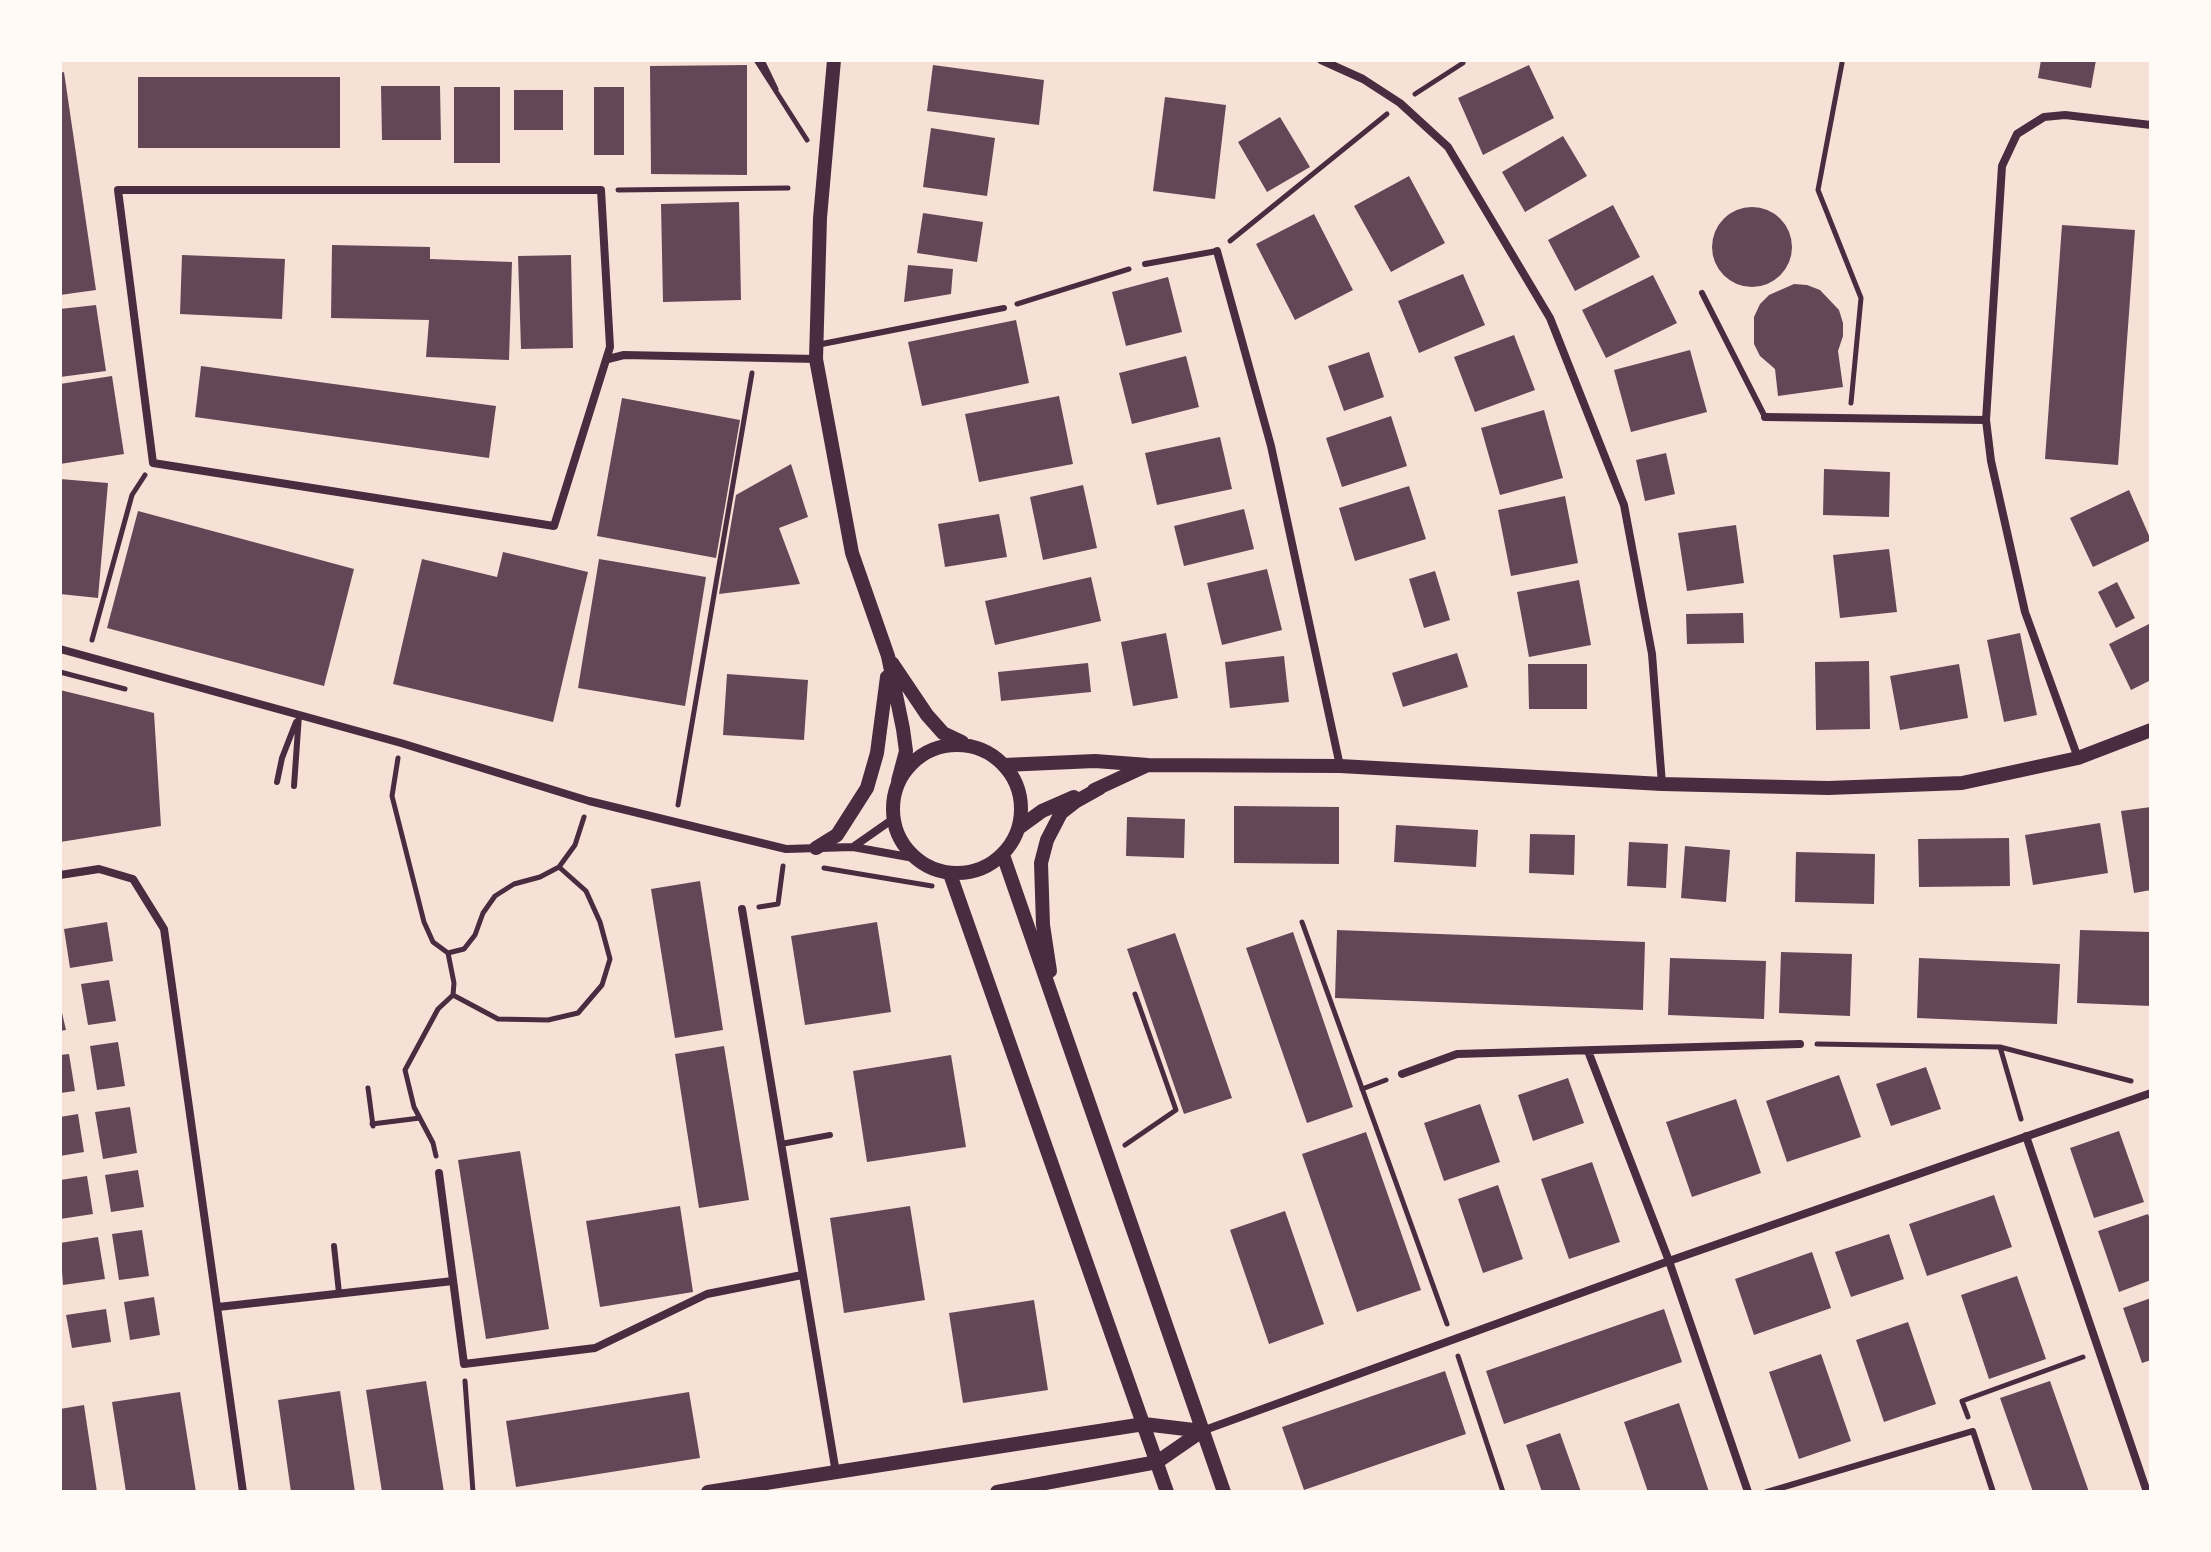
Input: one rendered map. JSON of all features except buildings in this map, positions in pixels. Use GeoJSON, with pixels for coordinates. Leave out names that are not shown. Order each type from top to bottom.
{"type":"FeatureCollection","features":[{"type":"Feature","properties":{"kind":"street"},"geometry":{"type":"LineString","coordinates":[[834,60],[820,218],[816,352],[852,553],[888,656],[906,751],[893,803],[893,819],[900,840],[914,858],[933,870],[950,874],[972,873],[1003,855],[1020,827],[1022,815],[1017,784],[1004,765],[992,755],[943,733],[927,715],[888,656]]}},
{"type":"Feature","properties":{"kind":"street"},"geometry":{"type":"LineString","coordinates":[[1321,60],[1363,79],[1400,103],[1448,147],[1550,318],[1624,505],[1652,654],[1662,784]]}},
{"type":"Feature","properties":{"kind":"street"},"geometry":{"type":"LineString","coordinates":[[2078,758],[2025,612],[1991,461],[1986,420],[2002,166],[2017,134],[2044,117],[2065,115],[2151,125]]}},
{"type":"Feature","properties":{"kind":"street"},"geometry":{"type":"LineString","coordinates":[[118,190],[601,190],[610,347],[554,526],[153,463],[118,190]]}},
{"type":"Feature","properties":{"kind":"street"},"geometry":{"type":"LineString","coordinates":[[1217,251],[1271,446],[1340,766]]}},
{"type":"Feature","properties":{"kind":"street"},"geometry":{"type":"LineString","coordinates":[[610,347],[624,355]]}},
{"type":"Feature","properties":{"kind":"street"},"geometry":{"type":"LineString","coordinates":[[608,359],[624,355],[755,357],[816,352]]}},
{"type":"Feature","properties":{"kind":"street"},"geometry":{"type":"LineString","coordinates":[[1765,417],[1986,420]]}},
{"type":"Feature","properties":{"kind":"street"},"geometry":{"type":"LineString","coordinates":[[60,649],[401,743],[589,801],[786,849],[853,847],[914,858]]}},
{"type":"Feature","properties":{"kind":"street"},"geometry":{"type":"LineString","coordinates":[[816,848],[837,835],[867,788],[877,753],[886,695],[888,656]]}},
{"type":"Feature","properties":{"kind":"street"},"geometry":{"type":"LineString","coordinates":[[1004,765],[1095,761],[1148,765],[1340,766],[1662,784],[1828,788],[1962,783],[2078,758],[2151,730]]}},
{"type":"Feature","properties":{"kind":"street"},"geometry":{"type":"LineString","coordinates":[[898,781],[911,763],[930,750],[949,745],[971,746]]}},
{"type":"Feature","properties":{"kind":"street"},"geometry":{"type":"LineString","coordinates":[[1054,1003],[1043,925],[1041,863],[1047,840],[1061,813],[1075,802],[1148,765]]}},
{"type":"Feature","properties":{"kind":"street"},"geometry":{"type":"LineString","coordinates":[[1020,827],[1042,811],[1100,788]]}},
{"type":"Feature","properties":{"kind":"street"},"geometry":{"type":"LineString","coordinates":[[853,847],[893,819]]}},
{"type":"Feature","properties":{"kind":"street"},"geometry":{"type":"LineString","coordinates":[[1003,855],[1224,1492]]}},
{"type":"Feature","properties":{"kind":"street"},"geometry":{"type":"LineString","coordinates":[[60,875],[99,869],[133,879],[164,929],[243,1492]]}},
{"type":"Feature","properties":{"kind":"street"},"geometry":{"type":"LineString","coordinates":[[950,874],[1167,1492]]}},
{"type":"Feature","properties":{"kind":"street"},"geometry":{"type":"LineString","coordinates":[[742,909],[836,1473]]}},
{"type":"Feature","properties":{"kind":"street"},"geometry":{"type":"LineString","coordinates":[[1402,1074],[1457,1054],[1800,1044]]}},
{"type":"Feature","properties":{"kind":"street"},"geometry":{"type":"LineString","coordinates":[[1588,1051],[1669,1261],[1748,1492]]}},
{"type":"Feature","properties":{"kind":"street"},"geometry":{"type":"LineString","coordinates":[[997,1492],[1157,1462],[1202,1431],[1669,1261],[2151,1093]]}},
{"type":"Feature","properties":{"kind":"street"},"geometry":{"type":"LineString","coordinates":[[2026,1136],[2147,1492]]}},
{"type":"Feature","properties":{"kind":"street"},"geometry":{"type":"LineString","coordinates":[[439,1173],[464,1364],[595,1348],[707,1294],[802,1275]]}},
{"type":"Feature","properties":{"kind":"street"},"geometry":{"type":"LineString","coordinates":[[218,1307],[453,1281]]}},
{"type":"Feature","properties":{"kind":"street"},"geometry":{"type":"LineString","coordinates":[[708,1492],[1144,1424],[1202,1431]]}},
{"type":"Feature","properties":{"kind":"street"},"geometry":{"type":"LineString","coordinates":[[1025,1487],[1041,1492]]}},
{"type":"Feature","properties":{"kind":"lane"},"geometry":{"type":"LineString","coordinates":[[1145,264],[1217,251]]}},
{"type":"Feature","properties":{"kind":"lane"},"geometry":{"type":"LineString","coordinates":[[1702,293],[1765,417]]}},
{"type":"Feature","properties":{"kind":"lane"},"geometry":{"type":"LineString","coordinates":[[816,352],[1004,308]]}},
{"type":"Feature","properties":{"kind":"lane"},"geometry":{"type":"LineString","coordinates":[[277,782],[282,758],[299,715]]}},
{"type":"Feature","properties":{"kind":"lane"},"geometry":{"type":"LineString","coordinates":[[294,786],[299,715]]}},
{"type":"Feature","properties":{"kind":"lane"},"geometry":{"type":"LineString","coordinates":[[781,1144],[830,1135]]}},
{"type":"Feature","properties":{"kind":"lane"},"geometry":{"type":"LineString","coordinates":[[334,1246],[339,1293]]}},
{"type":"Feature","properties":{"kind":"lane"},"geometry":{"type":"LineString","coordinates":[[1767,1492],[1973,1431],[1993,1492]]}},
{"type":"Feature","properties":{"kind":"path"},"geometry":{"type":"LineString","coordinates":[[756,60],[782,101],[762,60]]}},
{"type":"Feature","properties":{"kind":"path"},"geometry":{"type":"LineString","coordinates":[[1217,251],[1400,103],[1463,63],[1463,60]]}},
{"type":"Feature","properties":{"kind":"path"},"geometry":{"type":"LineString","coordinates":[[1842,63],[1818,190],[1861,298],[1850,418]]}},
{"type":"Feature","properties":{"kind":"path"},"geometry":{"type":"LineString","coordinates":[[601,190],[788,188]]}},
{"type":"Feature","properties":{"kind":"path"},"geometry":{"type":"LineString","coordinates":[[1004,308],[1145,264]]}},
{"type":"Feature","properties":{"kind":"path"},"geometry":{"type":"LineString","coordinates":[[676,822],[755,357]]}},
{"type":"Feature","properties":{"kind":"path"},"geometry":{"type":"LineString","coordinates":[[88,656],[132,495],[153,463]]}},
{"type":"Feature","properties":{"kind":"path"},"geometry":{"type":"LineString","coordinates":[[401,743],[392,796],[424,922],[433,942],[448,953],[454,983],[453,995],[438,1009],[405,1070],[414,1107],[433,1143],[439,1173]]}},
{"type":"Feature","properties":{"kind":"path"},"geometry":{"type":"LineString","coordinates":[[448,953],[464,949],[475,935],[483,913],[495,896],[514,884],[540,877],[559,867],[575,845],[589,801]]}},
{"type":"Feature","properties":{"kind":"path"},"geometry":{"type":"LineString","coordinates":[[742,909],[778,904],[786,849]]}},
{"type":"Feature","properties":{"kind":"path"},"geometry":{"type":"LineString","coordinates":[[453,995],[498,1019],[548,1020],[578,1013],[602,985],[610,959],[600,922],[586,891],[559,867]]}},
{"type":"Feature","properties":{"kind":"path"},"geometry":{"type":"LineString","coordinates":[[1302,922],[1453,1341],[1503,1492]]}},
{"type":"Feature","properties":{"kind":"path"},"geometry":{"type":"LineString","coordinates":[[1108,1157],[1176,1110],[1135,994]]}},
{"type":"Feature","properties":{"kind":"path"},"geometry":{"type":"LineString","coordinates":[[1800,1044],[2000,1047],[2136,1082]]}},
{"type":"Feature","properties":{"kind":"path"},"geometry":{"type":"LineString","coordinates":[[2000,1047],[2026,1136]]}},
{"type":"Feature","properties":{"kind":"path"},"geometry":{"type":"LineString","coordinates":[[1362,1089],[1402,1074]]}},
{"type":"Feature","properties":{"kind":"path"},"geometry":{"type":"LineString","coordinates":[[368,1088],[373,1125],[420,1118]]}},
{"type":"Feature","properties":{"kind":"path"},"geometry":{"type":"LineString","coordinates":[[1973,1431],[1962,1401],[2099,1351]]}},
{"type":"Feature","properties":{"kind":"path"},"geometry":{"type":"LineString","coordinates":[[464,1364],[473,1492]]}}]}
